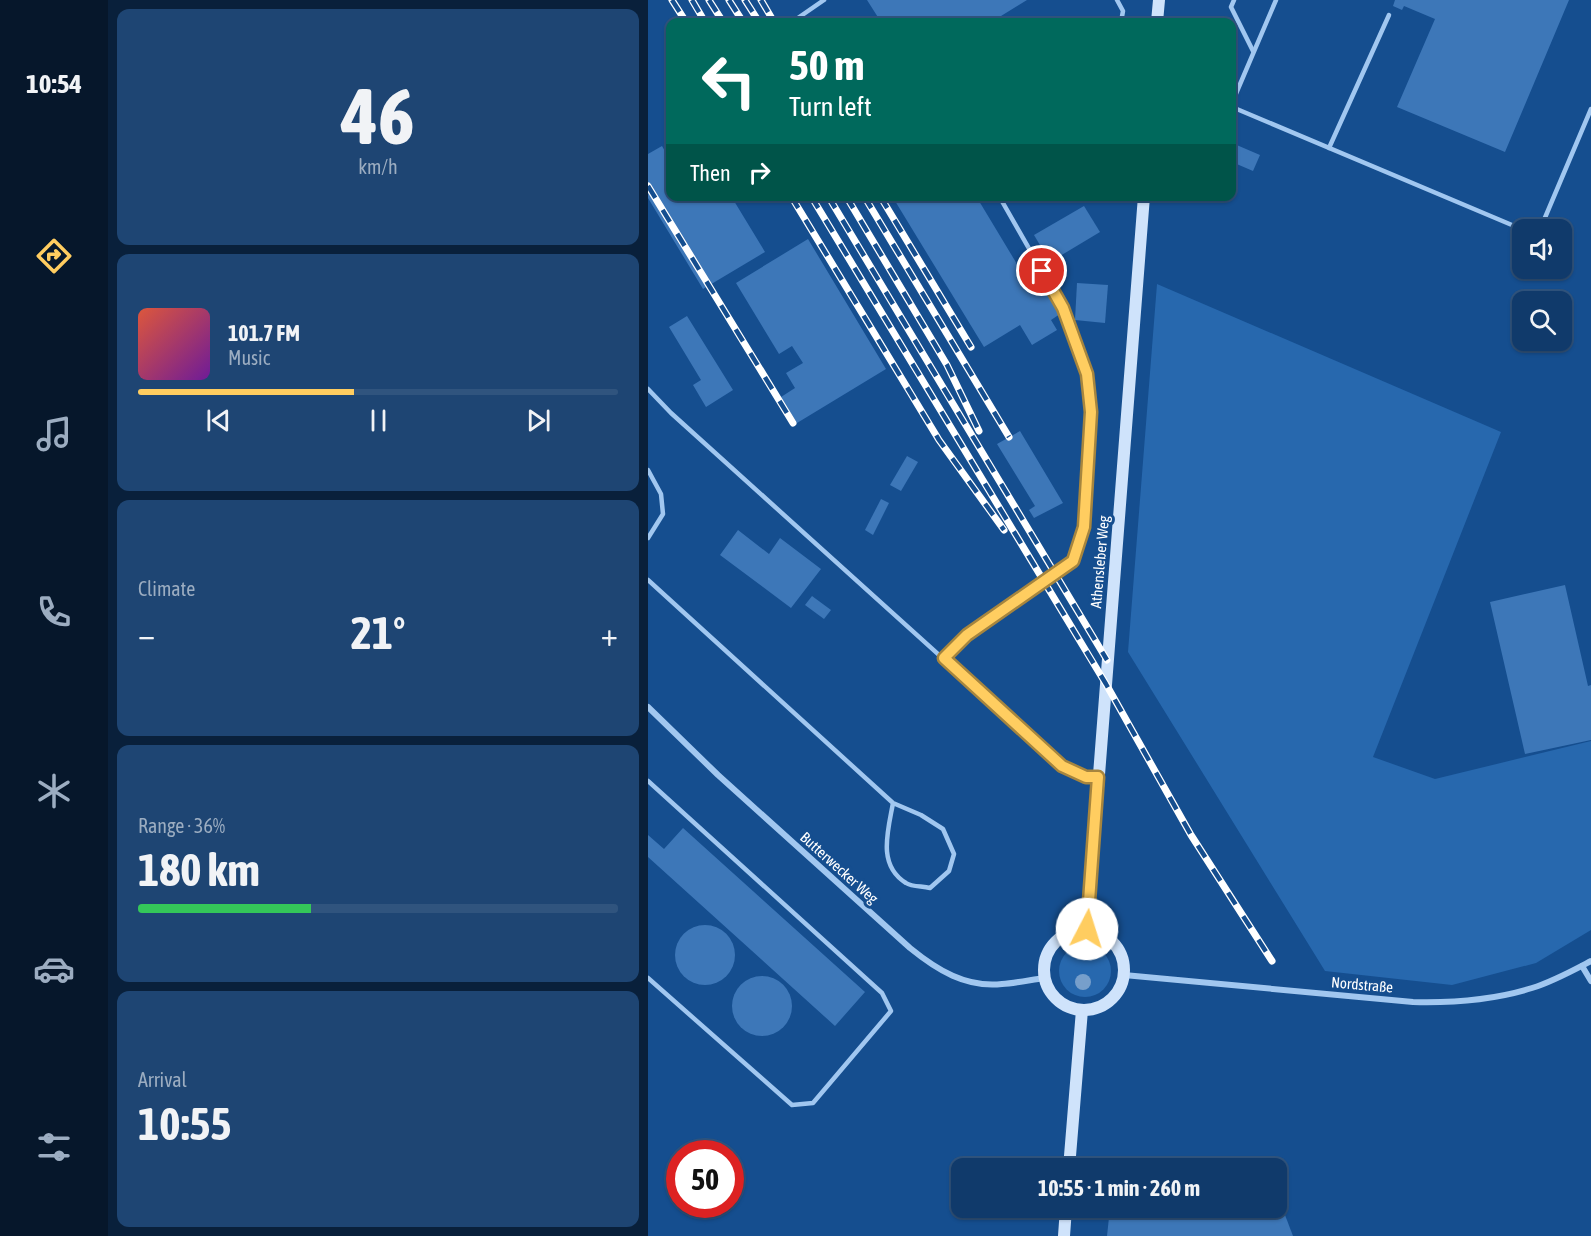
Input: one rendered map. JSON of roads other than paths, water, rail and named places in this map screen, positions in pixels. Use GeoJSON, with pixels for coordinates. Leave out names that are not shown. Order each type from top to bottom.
{"type":"FeatureCollection","features":[{"type":"Feature","properties":{"kind":"main road"},"geometry":{"type":"LineString","coordinates":[[1157,18],[1159,0]]}},
{"type":"Feature","properties":{"kind":"main road","name":"Athensleber Weg"},"geometry":{"type":"LineString","coordinates":[[1087,929],[1144,201]]}},
{"type":"Feature","properties":{"kind":"main road"},"geometry":{"type":"LineString","coordinates":[[1087,929],[1112,940],[1122,957],[1124,975],[1122,985],[1113,999],[1099,1008],[1082,1010],[1065,1006],[1051,994],[1044,978],[1044,960],[1053,944],[1067,933],[1087,929]]}},
{"type":"Feature","properties":{"kind":"main road"},"geometry":{"type":"LineString","coordinates":[[1070,1158],[1082,1010]]}},
{"type":"Feature","properties":{"kind":"main road"},"geometry":{"type":"LineString","coordinates":[[1064,1236],[1065,1218]]}},
{"type":"Feature","properties":{"kind":"street","name":"Butterwecker Weg"},"geometry":{"type":"LineString","coordinates":[[648,707],[726,782],[935,968],[957,978],[986,985],[1044,978]]}},
{"type":"Feature","properties":{"kind":"street","name":"Nordstraße"},"geometry":{"type":"LineString","coordinates":[[1124,975],[1413,1002],[1446,1002],[1491,997],[1533,988],[1591,961]]}},
{"type":"Feature","properties":{"kind":"street"},"geometry":{"type":"LineString","coordinates":[[1582,966],[1591,981]]}},
{"type":"Feature","properties":{"kind":"lane"},"geometry":{"type":"LineString","coordinates":[[798,18],[824,0]]}},
{"type":"Feature","properties":{"kind":"lane"},"geometry":{"type":"LineString","coordinates":[[1117,0],[1123,11],[1122,18]]}},
{"type":"Feature","properties":{"kind":"lane"},"geometry":{"type":"LineString","coordinates":[[1234,0],[1231,7],[1253,52]]}},
{"type":"Feature","properties":{"kind":"lane"},"geometry":{"type":"LineString","coordinates":[[1236,95],[1276,0]]}},
{"type":"Feature","properties":{"kind":"lane"},"geometry":{"type":"LineString","coordinates":[[1329,148],[1389,15]]}},
{"type":"Feature","properties":{"kind":"lane"},"geometry":{"type":"LineString","coordinates":[[1236,107],[1519,228],[1544,220],[1591,110]]}},
{"type":"Feature","properties":{"kind":"lane"},"geometry":{"type":"LineString","coordinates":[[944,658],[967,635],[1073,561],[1084,527],[1091,412],[1087,374],[1063,308],[1002,201]]}},
{"type":"Feature","properties":{"kind":"lane"},"geometry":{"type":"LineString","coordinates":[[648,389],[671,413],[1062,766],[1086,777],[1098,777]]}},
{"type":"Feature","properties":{"kind":"lane"},"geometry":{"type":"LineString","coordinates":[[648,470],[661,494],[663,514],[648,537]]}},
{"type":"Feature","properties":{"kind":"lane"},"geometry":{"type":"LineString","coordinates":[[648,580],[893,803],[921,815],[943,829],[954,854],[949,871],[930,888],[908,884],[891,870],[886,845],[893,803]]}},
{"type":"Feature","properties":{"kind":"lane"},"geometry":{"type":"LineString","coordinates":[[648,781],[882,993],[891,1011],[813,1103],[792,1105],[648,978]]}},
{"type":"Feature","properties":{"kind":"railway"},"geometry":{"type":"LineString","coordinates":[[672,0],[683,18]]}},
{"type":"Feature","properties":{"kind":"railway"},"geometry":{"type":"LineString","coordinates":[[692,0],[703,18]]}},
{"type":"Feature","properties":{"kind":"railway"},"geometry":{"type":"LineString","coordinates":[[709,0],[720,18]]}},
{"type":"Feature","properties":{"kind":"railway"},"geometry":{"type":"LineString","coordinates":[[729,0],[740,18]]}},
{"type":"Feature","properties":{"kind":"railway"},"geometry":{"type":"LineString","coordinates":[[745,0],[756,18]]}},
{"type":"Feature","properties":{"kind":"railway"},"geometry":{"type":"LineString","coordinates":[[761,0],[772,18]]}},
{"type":"Feature","properties":{"kind":"railway"},"geometry":{"type":"LineString","coordinates":[[648,186],[793,423]]}},
{"type":"Feature","properties":{"kind":"railway"},"geometry":{"type":"LineString","coordinates":[[794,201],[939,440],[1004,530]]}},
{"type":"Feature","properties":{"kind":"railway"},"geometry":{"type":"LineString","coordinates":[[814,201],[1106,684],[1191,835],[1272,961]]}},
{"type":"Feature","properties":{"kind":"railway"},"geometry":{"type":"LineString","coordinates":[[831,201],[1107,660]]}},
{"type":"Feature","properties":{"kind":"railway"},"geometry":{"type":"LineString","coordinates":[[849,201],[947,365],[979,431]]}},
{"type":"Feature","properties":{"kind":"railway"},"geometry":{"type":"LineString","coordinates":[[867,201],[1009,437]]}},
{"type":"Feature","properties":{"kind":"railway"},"geometry":{"type":"LineString","coordinates":[[883,201],[971,347]]}}]}
